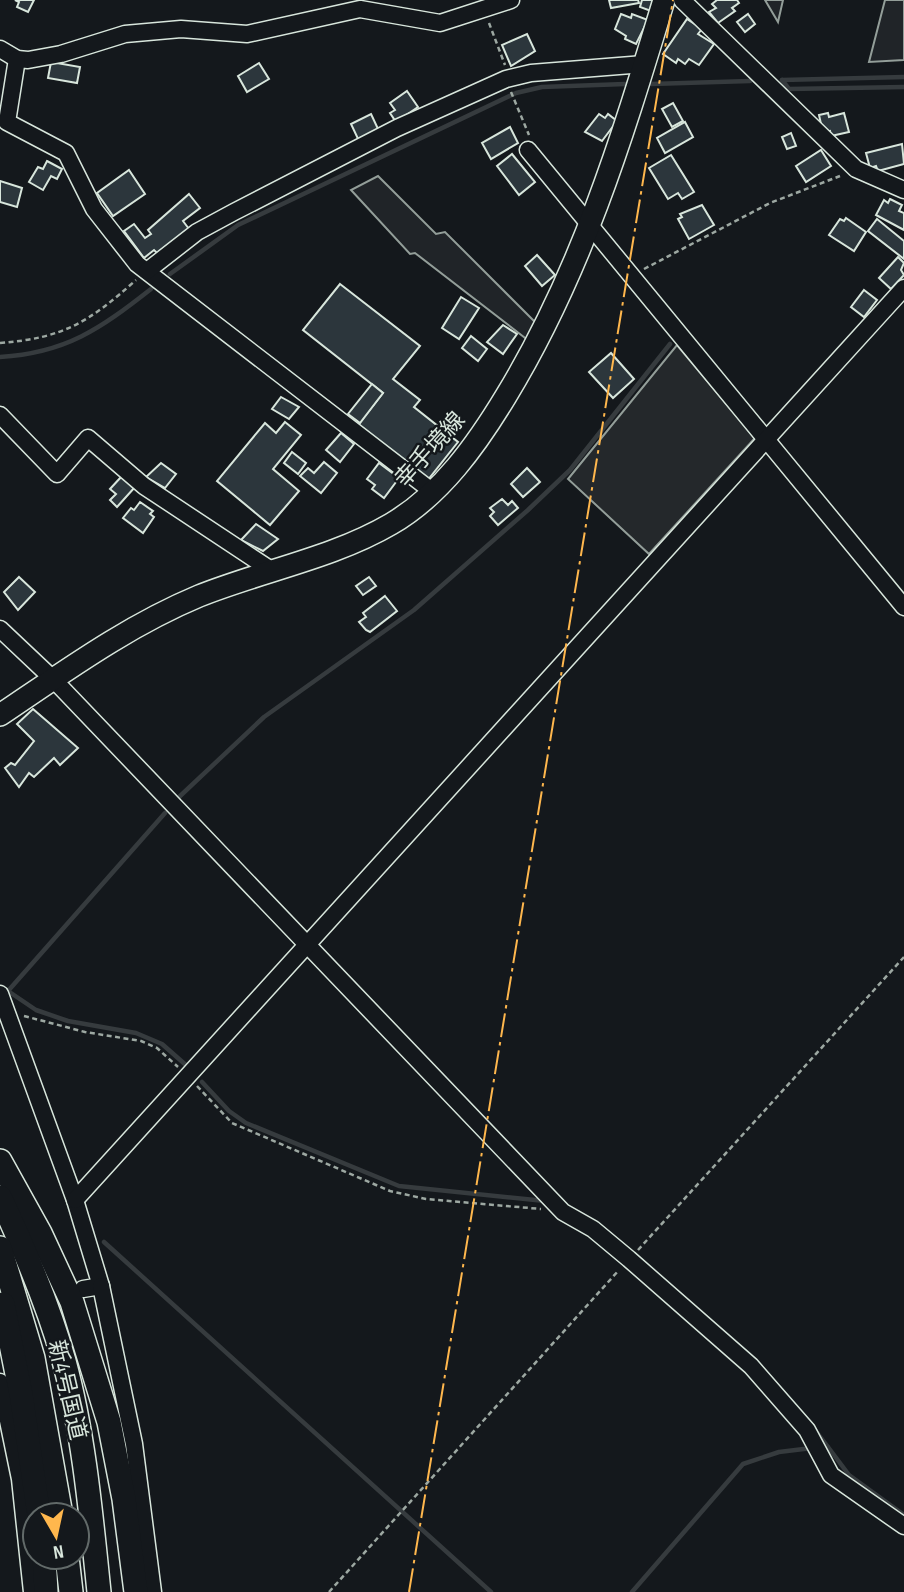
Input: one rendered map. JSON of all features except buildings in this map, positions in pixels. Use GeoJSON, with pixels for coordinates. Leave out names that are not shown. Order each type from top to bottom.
{"type":"FeatureCollection","features":[{"type":"Feature","properties":{"kind":"highway"},"geometry":{"type":"LineString","coordinates":[[0,1161],[40,1233],[72,1302],[109,1422],[124,1499],[136,1592]]}},
{"type":"Feature","properties":{"kind":"highway","name":"新4号国道"},"geometry":{"type":"LineString","coordinates":[[0,1197],[36,1278],[64,1362],[89,1502],[99,1592]]}},
{"type":"Feature","properties":{"kind":"highway","name":"新4号国道"},"geometry":{"type":"LineString","coordinates":[[0,1248],[33,1358],[59,1501]]}},
{"type":"Feature","properties":{"kind":"highway"},"geometry":{"type":"LineString","coordinates":[[0,1292],[21,1394],[36,1501]]}},
{"type":"Feature","properties":{"kind":"highway"},"geometry":{"type":"LineString","coordinates":[[45,1571],[46,1592]]}},
{"type":"Feature","properties":{"kind":"highway"},"geometry":{"type":"LineString","coordinates":[[68,1571],[71,1592]]}},
{"type":"Feature","properties":{"kind":"main road","name":"幸手境線"},"geometry":{"type":"LineString","coordinates":[[0,715],[130,631],[168,611],[271,570],[353,542],[390,525],[433,492],[488,425],[530,357],[607,185],[664,0]]}},
{"type":"Feature","properties":{"kind":"street"},"geometry":{"type":"LineString","coordinates":[[0,49],[17,59],[61,54],[125,34],[181,29],[247,34],[360,9],[440,23],[511,0]]}},
{"type":"Feature","properties":{"kind":"street"},"geometry":{"type":"LineString","coordinates":[[682,0],[856,169],[900,191]]}},
{"type":"Feature","properties":{"kind":"street"},"geometry":{"type":"LineString","coordinates":[[17,59],[7,122],[66,153],[94,209],[137,264],[433,492]]}},
{"type":"Feature","properties":{"kind":"street"},"geometry":{"type":"LineString","coordinates":[[147,271],[197,232],[397,128],[509,82],[644,64]]}},
{"type":"Feature","properties":{"kind":"street"},"geometry":{"type":"LineString","coordinates":[[528,150],[904,607]]}},
{"type":"Feature","properties":{"kind":"street"},"geometry":{"type":"LineString","coordinates":[[75,1200],[904,288]]}},
{"type":"Feature","properties":{"kind":"street"},"geometry":{"type":"LineString","coordinates":[[0,415],[57,474],[88,438],[144,486],[271,570]]}},
{"type":"Feature","properties":{"kind":"street"},"geometry":{"type":"LineString","coordinates":[[0,629],[53,679],[309,944],[563,1212],[593,1229],[751,1366],[814,1445],[831,1475],[904,1526]]}},
{"type":"Feature","properties":{"kind":"street"},"geometry":{"type":"LineString","coordinates":[[0,994],[75,1200],[101,1286],[134,1444],[152,1592]]}},
{"type":"Feature","properties":{"kind":"street"},"geometry":{"type":"LineString","coordinates":[[83,1289],[101,1286]]}},
{"type":"Feature","properties":{"kind":"street"},"geometry":{"type":"LineString","coordinates":[[0,1382],[20,1479],[32,1592]]}},
{"type":"Feature","properties":{"kind":"path"},"geometry":{"type":"LineString","coordinates":[[484,9],[516,104]]}},
{"type":"Feature","properties":{"kind":"path"},"geometry":{"type":"LineString","coordinates":[[630,277],[770,203],[856,169]]}},
{"type":"Feature","properties":{"kind":"path"},"geometry":{"type":"LineString","coordinates":[[0,343],[52,335],[80,325],[147,271]]}},
{"type":"Feature","properties":{"kind":"path"},"geometry":{"type":"LineString","coordinates":[[329,1592],[409,1507],[629,1259],[904,957]]}},
{"type":"Feature","properties":{"kind":"path"},"geometry":{"type":"LineString","coordinates":[[8,1011],[85,1032],[141,1041],[157,1048],[189,1077],[232,1123],[390,1191],[426,1199],[563,1212]]}},
{"type":"Feature","properties":{"kind":"shaded area"},"geometry":{"type":"Polygon","coordinates":[[[765,0],[783,0],[778,22],[765,0]]]}},
{"type":"Feature","properties":{"kind":"shaded area"},"geometry":{"type":"Polygon","coordinates":[[[885,0],[904,0],[904,60],[869,62],[885,0]]]}},
{"type":"Feature","properties":{"kind":"shaded area"},"geometry":{"type":"Polygon","coordinates":[[[378,176],[436,234],[445,232],[537,324],[529,341],[415,253],[410,254],[351,190],[378,176]]]}},
{"type":"Feature","properties":{"kind":"shaded area"},"geometry":{"type":"Polygon","coordinates":[[[677,345],[755,438],[649,554],[568,479],[677,345]]]}},
{"type":"Feature","properties":{"kind":"waterway"},"geometry":{"type":"LineString","coordinates":[[782,80],[904,77]]}},
{"type":"Feature","properties":{"kind":"waterway"},"geometry":{"type":"LineString","coordinates":[[782,80],[789,89],[904,87]]}},
{"type":"Feature","properties":{"kind":"waterway"},"geometry":{"type":"LineString","coordinates":[[651,84],[750,81]]}},
{"type":"Feature","properties":{"kind":"waterway"},"geometry":{"type":"LineString","coordinates":[[170,274],[238,225],[516,93],[542,87],[625,84]]}},
{"type":"Feature","properties":{"kind":"waterway"},"geometry":{"type":"LineString","coordinates":[[0,357],[44,350],[81,336],[115,316],[151,289]]}},
{"type":"Feature","properties":{"kind":"waterway"},"geometry":{"type":"LineString","coordinates":[[178,798],[264,717],[414,610],[528,510],[570,470],[670,344]]}},
{"type":"Feature","properties":{"kind":"waterway"},"geometry":{"type":"LineString","coordinates":[[165,813],[8,991],[36,1010],[68,1021],[136,1033],[162,1044],[187,1066]]}},
{"type":"Feature","properties":{"kind":"waterway"},"geometry":{"type":"LineString","coordinates":[[202,1082],[229,1111],[246,1123],[399,1186],[545,1201]]}},
{"type":"Feature","properties":{"kind":"waterway"},"geometry":{"type":"LineString","coordinates":[[104,1242],[491,1592]]}},
{"type":"Feature","properties":{"kind":"waterway"},"geometry":{"type":"LineString","coordinates":[[815,1430],[828,1447]]}},
{"type":"Feature","properties":{"kind":"waterway"},"geometry":{"type":"LineString","coordinates":[[820,1447],[828,1447],[849,1475],[904,1515]]}},
{"type":"Feature","properties":{"kind":"waterway"},"geometry":{"type":"LineString","coordinates":[[632,1592],[743,1464],[779,1452],[812,1448]]}},
{"type":"Feature","properties":{"kind":"tunnel"},"geometry":{"type":"LineString","coordinates":[[7,1308],[77,1291]]}},
{"type":"Feature","properties":{"kind":"power"},"geometry":{"type":"LineString","coordinates":[[409,1592],[673,0]]}}]}
